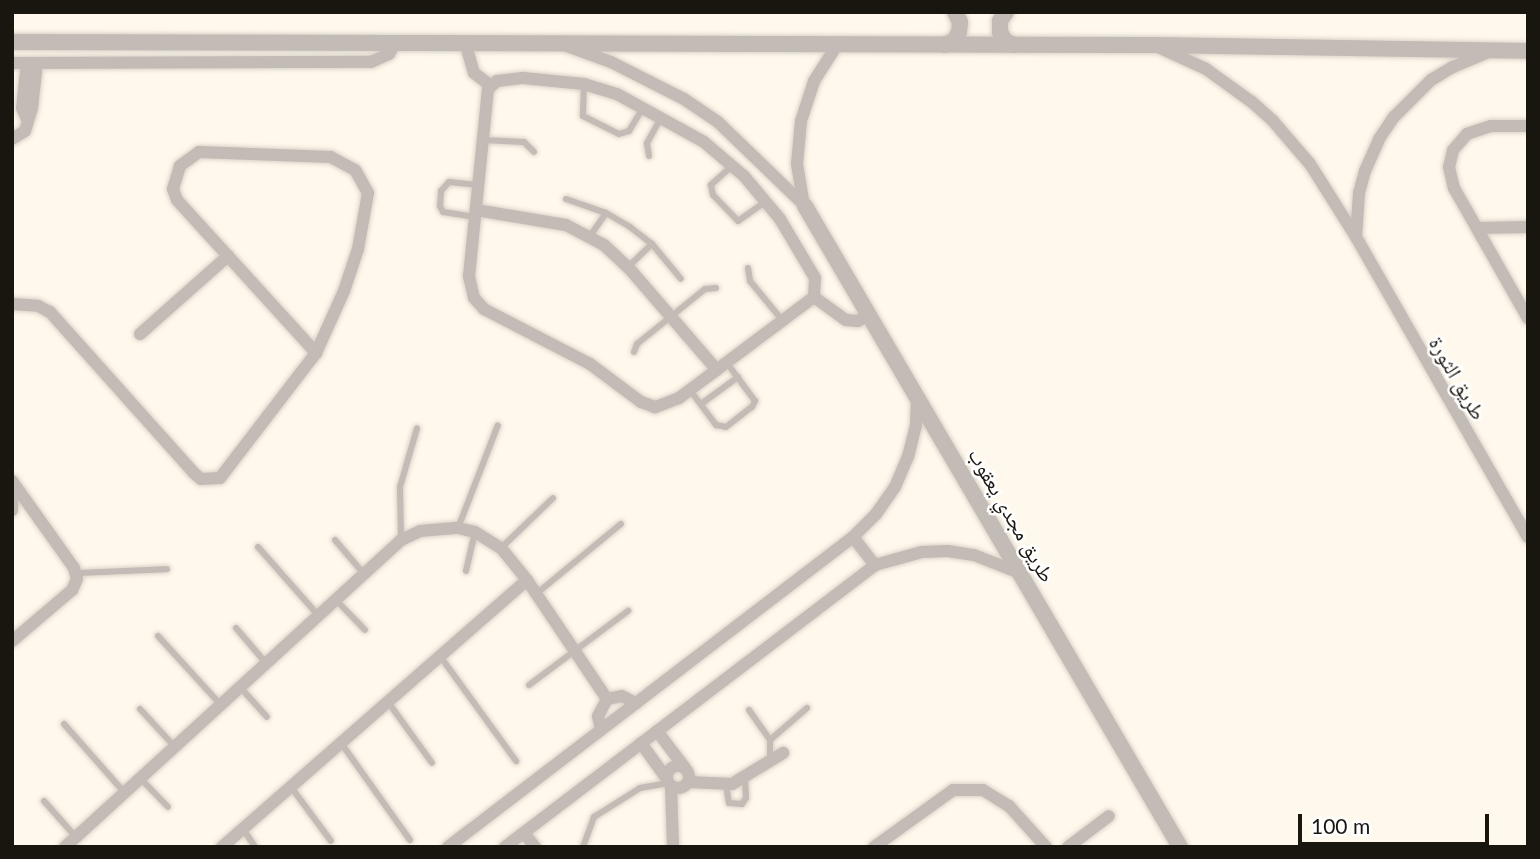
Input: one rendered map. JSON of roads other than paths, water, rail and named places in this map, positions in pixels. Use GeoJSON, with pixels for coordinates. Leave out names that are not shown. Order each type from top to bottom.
{"type":"FeatureCollection","features":[{"type":"Feature","properties":{"kind":"street"},"geometry":{"type":"LineString","coordinates":[[944,46],[954,41],[960,32],[960,22],[955,12]]}},
{"type":"Feature","properties":{"kind":"street"},"geometry":{"type":"LineString","coordinates":[[1006,12],[1000,21],[1000,32],[1005,41],[1014,46]]}},
{"type":"Feature","properties":{"kind":"street"},"geometry":{"type":"LineString","coordinates":[[465,41],[474,74],[491,86]]}},
{"type":"Feature","properties":{"kind":"street"},"geometry":{"type":"LineString","coordinates":[[12,42],[465,41],[944,46],[1154,45],[1528,51]]}},
{"type":"Feature","properties":{"kind":"street"},"geometry":{"type":"LineString","coordinates":[[119,62],[123,42]]}},
{"type":"Feature","properties":{"kind":"street"},"geometry":{"type":"LineString","coordinates":[[12,63],[371,62],[388,54],[396,42]]}},
{"type":"Feature","properties":{"kind":"street","name":"طريق مجدي يعقوب"},"geometry":{"type":"LineString","coordinates":[[554,42],[611,62],[684,99],[718,121],[805,206],[917,393],[1180,847]]}},
{"type":"Feature","properties":{"kind":"street","name":"طريق مجدي يعقوب"},"geometry":{"type":"LineString","coordinates":[[805,206],[797,164],[801,121],[814,81],[837,45]]}},
{"type":"Feature","properties":{"kind":"street","name":"طريق الثورة"},"geometry":{"type":"LineString","coordinates":[[1154,45],[1214,75],[1273,121],[1310,164],[1356,237],[1528,537]]}},
{"type":"Feature","properties":{"kind":"street"},"geometry":{"type":"LineString","coordinates":[[1356,237],[1359,193],[1365,171],[1373,150],[1394,117],[1431,80],[1488,52]]}},
{"type":"Feature","properties":{"kind":"street"},"geometry":{"type":"LineString","coordinates":[[12,139],[25,131],[27,119],[22,108],[32,63]]}},
{"type":"Feature","properties":{"kind":"street"},"geometry":{"type":"LineString","coordinates":[[523,78],[584,84],[643,106],[662,117],[733,165],[766,202],[797,245],[815,278],[814,297],[669,404],[648,406],[590,364],[484,309],[474,298],[468,276],[491,86],[498,81],[523,78]]}},
{"type":"Feature","properties":{"kind":"street"},"geometry":{"type":"LineString","coordinates":[[1528,127],[1478,128],[1467,134],[1453,150],[1449,167],[1452,182],[1528,318]]}},
{"type":"Feature","properties":{"kind":"street"},"geometry":{"type":"LineString","coordinates":[[12,304],[38,306],[50,312],[194,473],[211,481],[220,478],[316,353],[344,291],[358,248],[368,193],[355,170],[331,157],[199,152],[188,157],[174,177],[177,200],[316,353]]}},
{"type":"Feature","properties":{"kind":"street"},"geometry":{"type":"LineString","coordinates":[[475,213],[540,218],[590,236],[628,267],[671,316],[722,366]]}},
{"type":"Feature","properties":{"kind":"street"},"geometry":{"type":"LineString","coordinates":[[1477,228],[1528,227]]}},
{"type":"Feature","properties":{"kind":"street"},"geometry":{"type":"LineString","coordinates":[[140,334],[228,256]]}},
{"type":"Feature","properties":{"kind":"street"},"geometry":{"type":"LineString","coordinates":[[814,297],[846,320],[858,321],[870,313]]}},
{"type":"Feature","properties":{"kind":"street"},"geometry":{"type":"LineString","coordinates":[[448,847],[853,537],[876,514],[895,487],[913,436],[917,393]]}},
{"type":"Feature","properties":{"kind":"street"},"geometry":{"type":"LineString","coordinates":[[12,510],[13,481]]}},
{"type":"Feature","properties":{"kind":"street"},"geometry":{"type":"LineString","coordinates":[[12,641],[77,584],[76,573],[13,481]]}},
{"type":"Feature","properties":{"kind":"street"},"geometry":{"type":"LineString","coordinates":[[65,847],[401,540],[420,531],[458,528],[475,532],[500,548],[527,580],[607,699]]}},
{"type":"Feature","properties":{"kind":"street"},"geometry":{"type":"LineString","coordinates":[[853,537],[875,565]]}},
{"type":"Feature","properties":{"kind":"street"},"geometry":{"type":"LineString","coordinates":[[505,847],[875,565],[922,552],[948,551],[999,563],[1022,574]]}},
{"type":"Feature","properties":{"kind":"street"},"geometry":{"type":"LineString","coordinates":[[222,847],[527,580]]}},
{"type":"Feature","properties":{"kind":"street"},"geometry":{"type":"LineString","coordinates":[[601,730],[597,716],[607,699],[622,696],[636,703]]}},
{"type":"Feature","properties":{"kind":"street"},"geometry":{"type":"LineString","coordinates":[[657,731],[685,768],[689,782]]}},
{"type":"Feature","properties":{"kind":"street"},"geometry":{"type":"LineString","coordinates":[[641,743],[669,783],[683,788],[689,782],[726,785],[745,779],[783,753]]}},
{"type":"Feature","properties":{"kind":"street"},"geometry":{"type":"LineString","coordinates":[[673,847],[669,783],[673,768],[685,768]]}},
{"type":"Feature","properties":{"kind":"street"},"geometry":{"type":"LineString","coordinates":[[874,847],[953,790],[983,790],[1009,806],[1046,847]]}},
{"type":"Feature","properties":{"kind":"street"},"geometry":{"type":"LineString","coordinates":[[1068,847],[1108,816]]}},
{"type":"Feature","properties":{"kind":"street"},"geometry":{"type":"LineString","coordinates":[[524,833],[535,847]]}},
{"type":"Feature","properties":{"kind":"street"},"geometry":{"type":"LineString","coordinates":[[76,836],[88,847]]}},
{"type":"Feature","properties":{"kind":"lane"},"geometry":{"type":"LineString","coordinates":[[584,84],[583,116],[619,134],[629,131],[643,106]]}},
{"type":"Feature","properties":{"kind":"lane"},"geometry":{"type":"LineString","coordinates":[[649,156],[647,143],[662,117]]}},
{"type":"Feature","properties":{"kind":"lane"},"geometry":{"type":"LineString","coordinates":[[483,140],[524,142],[534,152]]}},
{"type":"Feature","properties":{"kind":"lane"},"geometry":{"type":"LineString","coordinates":[[733,165],[710,188],[735,220],[743,220],[766,202]]}},
{"type":"Feature","properties":{"kind":"lane"},"geometry":{"type":"LineString","coordinates":[[475,213],[443,212],[440,206],[441,191],[449,182],[478,185]]}},
{"type":"Feature","properties":{"kind":"lane"},"geometry":{"type":"LineString","coordinates":[[566,199],[606,213],[652,244],[681,279]]}},
{"type":"Feature","properties":{"kind":"lane"},"geometry":{"type":"LineString","coordinates":[[590,236],[606,213]]}},
{"type":"Feature","properties":{"kind":"lane"},"geometry":{"type":"LineString","coordinates":[[628,267],[652,244]]}},
{"type":"Feature","properties":{"kind":"lane"},"geometry":{"type":"LineString","coordinates":[[748,268],[750,281],[783,322]]}},
{"type":"Feature","properties":{"kind":"lane"},"geometry":{"type":"LineString","coordinates":[[634,352],[637,344],[705,289],[716,288]]}},
{"type":"Feature","properties":{"kind":"lane"},"geometry":{"type":"LineString","coordinates":[[690,390],[716,425],[726,427],[754,404],[753,397],[738,377],[722,366]]}},
{"type":"Feature","properties":{"kind":"lane"},"geometry":{"type":"LineString","coordinates":[[701,404],[738,377]]}},
{"type":"Feature","properties":{"kind":"lane"},"geometry":{"type":"LineString","coordinates":[[458,528],[498,425]]}},
{"type":"Feature","properties":{"kind":"lane"},"geometry":{"type":"LineString","coordinates":[[401,540],[400,487],[417,428]]}},
{"type":"Feature","properties":{"kind":"lane"},"geometry":{"type":"LineString","coordinates":[[500,548],[554,498]]}},
{"type":"Feature","properties":{"kind":"lane"},"geometry":{"type":"LineString","coordinates":[[536,594],[621,524]]}},
{"type":"Feature","properties":{"kind":"lane"},"geometry":{"type":"LineString","coordinates":[[466,571],[475,532]]}},
{"type":"Feature","properties":{"kind":"lane"},"geometry":{"type":"LineString","coordinates":[[335,540],[364,573]]}},
{"type":"Feature","properties":{"kind":"lane"},"geometry":{"type":"LineString","coordinates":[[258,547],[318,615]]}},
{"type":"Feature","properties":{"kind":"lane"},"geometry":{"type":"LineString","coordinates":[[76,573],[167,569]]}},
{"type":"Feature","properties":{"kind":"lane"},"geometry":{"type":"LineString","coordinates":[[335,599],[365,630]]}},
{"type":"Feature","properties":{"kind":"lane"},"geometry":{"type":"LineString","coordinates":[[529,685],[628,611]]}},
{"type":"Feature","properties":{"kind":"lane"},"geometry":{"type":"LineString","coordinates":[[236,628],[266,663]]}},
{"type":"Feature","properties":{"kind":"lane"},"geometry":{"type":"LineString","coordinates":[[158,636],[220,704]]}},
{"type":"Feature","properties":{"kind":"lane"},"geometry":{"type":"LineString","coordinates":[[440,656],[516,761]]}},
{"type":"Feature","properties":{"kind":"lane"},"geometry":{"type":"LineString","coordinates":[[240,687],[267,717]]}},
{"type":"Feature","properties":{"kind":"lane"},"geometry":{"type":"LineString","coordinates":[[387,702],[432,763]]}},
{"type":"Feature","properties":{"kind":"lane"},"geometry":{"type":"LineString","coordinates":[[770,740],[807,708]]}},
{"type":"Feature","properties":{"kind":"lane"},"geometry":{"type":"LineString","coordinates":[[140,709],[174,746]]}},
{"type":"Feature","properties":{"kind":"lane"},"geometry":{"type":"LineString","coordinates":[[749,710],[770,740],[769,762]]}},
{"type":"Feature","properties":{"kind":"lane"},"geometry":{"type":"LineString","coordinates":[[64,724],[124,792]]}},
{"type":"Feature","properties":{"kind":"lane"},"geometry":{"type":"LineString","coordinates":[[341,743],[410,840]]}},
{"type":"Feature","properties":{"kind":"lane"},"geometry":{"type":"LineString","coordinates":[[139,777],[168,807]]}},
{"type":"Feature","properties":{"kind":"lane"},"geometry":{"type":"LineString","coordinates":[[726,785],[729,803],[742,804],[746,800],[745,779]]}},
{"type":"Feature","properties":{"kind":"lane"},"geometry":{"type":"LineString","coordinates":[[583,847],[594,817],[640,788],[669,783]]}},
{"type":"Feature","properties":{"kind":"lane"},"geometry":{"type":"LineString","coordinates":[[290,787],[331,841]]}},
{"type":"Feature","properties":{"kind":"lane"},"geometry":{"type":"LineString","coordinates":[[44,801],[76,836]]}},
{"type":"Feature","properties":{"kind":"lane"},"geometry":{"type":"LineString","coordinates":[[243,829],[255,847]]}}]}
